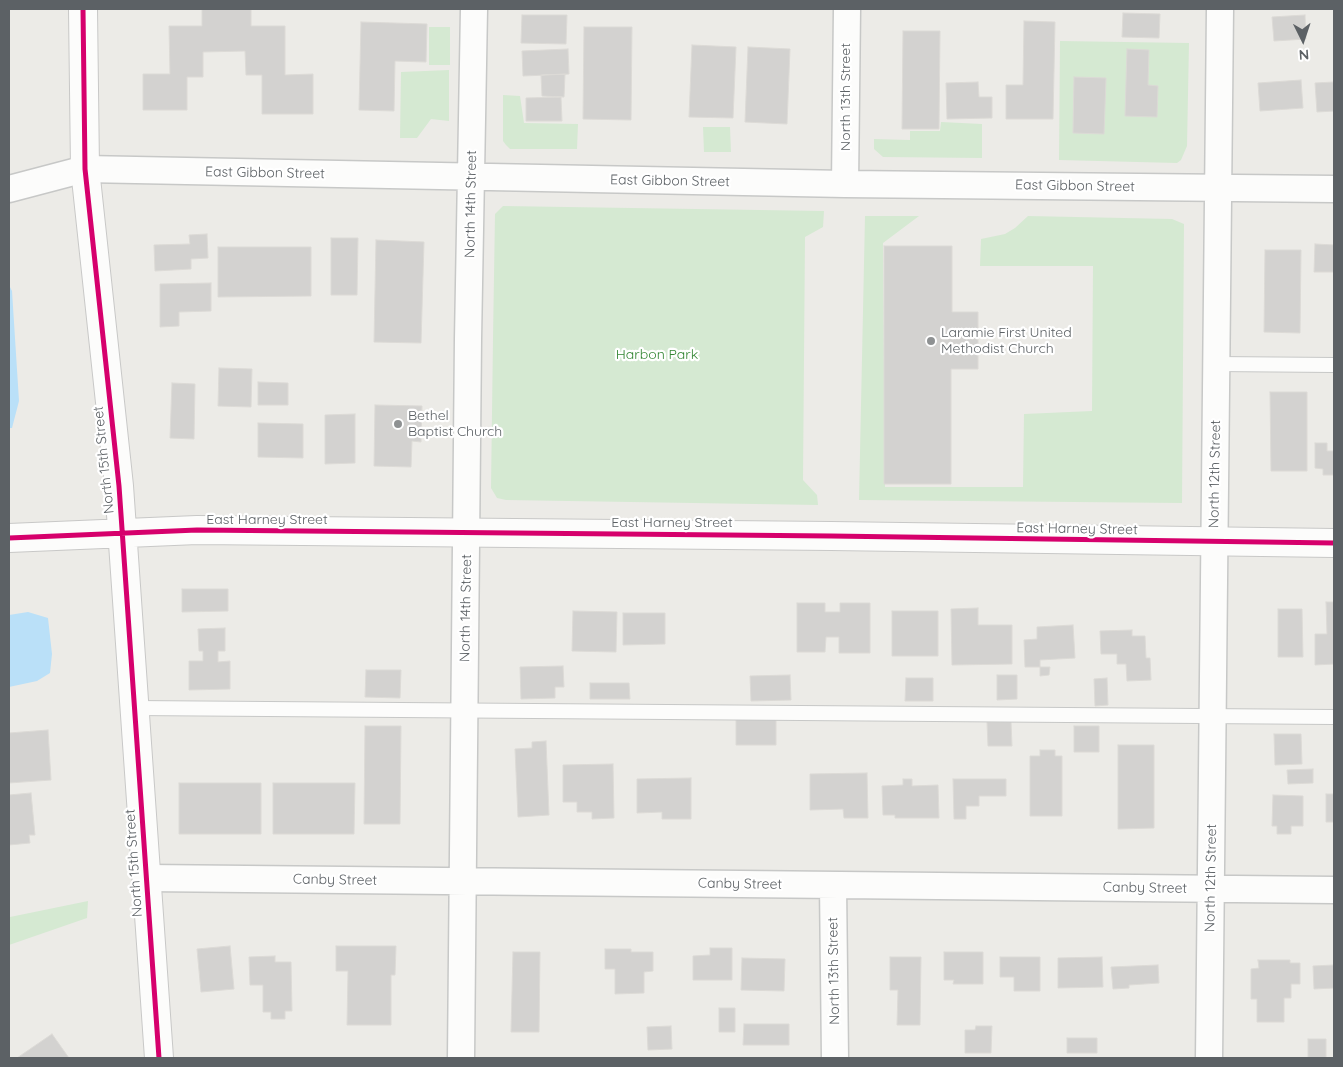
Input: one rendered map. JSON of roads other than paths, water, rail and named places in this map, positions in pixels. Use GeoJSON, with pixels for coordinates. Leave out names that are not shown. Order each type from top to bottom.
{"type":"FeatureCollection","features":[{"type":"Feature","properties":{"kind":"main road","name":"North 15th Street"},"geometry":{"type":"LineString","coordinates":[[83,9],[85,170],[122,533],[159,1058]]}},
{"type":"Feature","properties":{"kind":"main road","name":"East Harney Street"},"geometry":{"type":"LineString","coordinates":[[9,538],[198,530],[1334,543]]}},
{"type":"Feature","properties":{"kind":"street","name":"North 14th Street"},"geometry":{"type":"LineString","coordinates":[[461,1058],[474,9]]}},
{"type":"Feature","properties":{"kind":"street","name":"North 13th Street"},"geometry":{"type":"LineString","coordinates":[[846,184],[847,9]]}},
{"type":"Feature","properties":{"kind":"street","name":"North 12th Street"},"geometry":{"type":"LineString","coordinates":[[1209,1058],[1220,9]]}},
{"type":"Feature","properties":{"kind":"street","name":"East Gibbon Street"},"geometry":{"type":"LineString","coordinates":[[9,189],[85,170],[846,184],[1334,189]]}},
{"type":"Feature","properties":{"kind":"street","name":"Canby Street"},"geometry":{"type":"LineString","coordinates":[[147,878],[1334,890]]}},
{"type":"Feature","properties":{"kind":"street","name":"North 13th Street"},"geometry":{"type":"LineString","coordinates":[[833,885],[835,1058]]}},
{"type":"Feature","properties":{"kind":"lane"},"geometry":{"type":"LineString","coordinates":[[1216,364],[1334,365]]}},
{"type":"Feature","properties":{"kind":"lane"},"geometry":{"type":"LineString","coordinates":[[134,708],[1334,717]]}},
{"type":"Feature","properties":{"kind":"water"},"geometry":{"type":"Polygon","coordinates":[[[9,285],[12,291],[19,401],[12,428],[9,428],[9,285]]]}},
{"type":"Feature","properties":{"kind":"water"},"geometry":{"type":"Polygon","coordinates":[[[28,612],[48,618],[52,654],[50,673],[37,681],[9,687],[9,615],[28,612]]]}},
{"type":"Feature","properties":{"kind":"place","name":"Laramie First United Methodist Church"},"geometry":{"type":"Point","coordinates":[931,341]}},
{"type":"Feature","properties":{"kind":"place","name":"Bethel Baptist Church"},"geometry":{"type":"Point","coordinates":[398,424]}},
{"type":"Feature","properties":{"kind":"park label","name":"Harbon Park"},"geometry":{"type":"Point","coordinates":[657,355]}}]}
